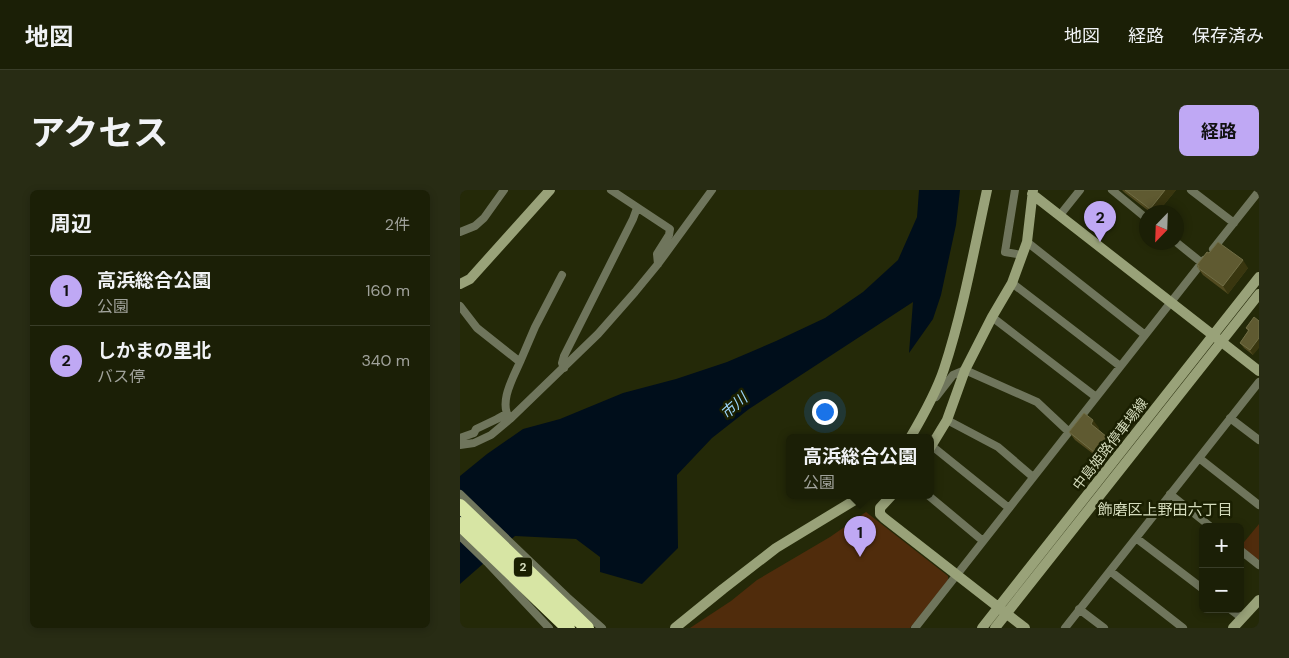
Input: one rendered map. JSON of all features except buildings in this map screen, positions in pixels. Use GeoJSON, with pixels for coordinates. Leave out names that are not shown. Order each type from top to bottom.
{"type":"FeatureCollection","features":[{"type":"Feature","properties":{"kind":"highway","name":"2"},"geometry":{"type":"LineString","coordinates":[[460,506],[571,622]]}},
{"type":"Feature","properties":{"kind":"highway","name":"2"},"geometry":{"type":"LineString","coordinates":[[460,524],[521,582],[571,622]]}},
{"type":"Feature","properties":{"kind":"highway"},"geometry":{"type":"LineString","coordinates":[[521,582],[562,628]]}},
{"type":"Feature","properties":{"kind":"highway"},"geometry":{"type":"LineString","coordinates":[[571,622],[588,628]]}},
{"type":"Feature","properties":{"kind":"street"},"geometry":{"type":"LineString","coordinates":[[460,232],[475,226],[484,218],[504,190]]}},
{"type":"Feature","properties":{"kind":"street"},"geometry":{"type":"LineString","coordinates":[[460,284],[470,279],[550,190]]}},
{"type":"Feature","properties":{"kind":"street"},"geometry":{"type":"LineString","coordinates":[[611,190],[670,229],[669,236],[657,254],[658,264]]}},
{"type":"Feature","properties":{"kind":"street"},"geometry":{"type":"LineString","coordinates":[[460,445],[474,443],[492,435],[508,417],[564,368],[635,292],[712,190]]}},
{"type":"Feature","properties":{"kind":"street"},"geometry":{"type":"LineString","coordinates":[[925,413],[943,371],[967,288],[987,190]]}},
{"type":"Feature","properties":{"kind":"street"},"geometry":{"type":"LineString","coordinates":[[1015,190],[1005,252],[1022,256]]}},
{"type":"Feature","properties":{"kind":"street"},"geometry":{"type":"LineString","coordinates":[[1060,215],[1080,190]]}},
{"type":"Feature","properties":{"kind":"street"},"geometry":{"type":"LineString","coordinates":[[1112,190],[1139,212]]}},
{"type":"Feature","properties":{"kind":"street"},"geometry":{"type":"LineString","coordinates":[[1191,190],[1234,223]]}},
{"type":"Feature","properties":{"kind":"street"},"geometry":{"type":"LineString","coordinates":[[915,628],[1259,191]]}},
{"type":"Feature","properties":{"kind":"street"},"geometry":{"type":"LineString","coordinates":[[1032,192],[1259,370]]}},
{"type":"Feature","properties":{"kind":"street"},"geometry":{"type":"LineString","coordinates":[[934,442],[947,420],[965,370],[1012,283],[1026,242],[1032,192]]}},
{"type":"Feature","properties":{"kind":"street"},"geometry":{"type":"LineString","coordinates":[[564,368],[562,363],[564,356],[633,220],[637,208]]}},
{"type":"Feature","properties":{"kind":"street"},"geometry":{"type":"LineString","coordinates":[[1026,242],[1145,335]]}},
{"type":"Feature","properties":{"kind":"street"},"geometry":{"type":"LineString","coordinates":[[1184,248],[1202,263]]}},
{"type":"Feature","properties":{"kind":"street"},"geometry":{"type":"LineString","coordinates":[[508,417],[505,399],[535,327],[562,274]]}},
{"type":"Feature","properties":{"kind":"street","name":"中島姫路停車場線"},"geometry":{"type":"LineString","coordinates":[[982,628],[1002,610],[1217,338],[1259,277]]}},
{"type":"Feature","properties":{"kind":"street"},"geometry":{"type":"LineString","coordinates":[[1012,283],[1120,366]]}},
{"type":"Feature","properties":{"kind":"street","name":"中島姫路停車場線"},"geometry":{"type":"LineString","coordinates":[[1217,338],[1259,294]]}},
{"type":"Feature","properties":{"kind":"street"},"geometry":{"type":"LineString","coordinates":[[460,306],[477,328],[520,362]]}},
{"type":"Feature","properties":{"kind":"street"},"geometry":{"type":"LineString","coordinates":[[992,317],[1096,397]]}},
{"type":"Feature","properties":{"kind":"street"},"geometry":{"type":"LineString","coordinates":[[912,434],[925,413],[953,375],[965,370],[1037,402],[1069,432]]}},
{"type":"Feature","properties":{"kind":"street"},"geometry":{"type":"LineString","coordinates":[[1065,628],[1259,382]]}},
{"type":"Feature","properties":{"kind":"street"},"geometry":{"type":"LineString","coordinates":[[460,438],[474,433],[476,429],[498,419],[508,417]]}},
{"type":"Feature","properties":{"kind":"street"},"geometry":{"type":"LineString","coordinates":[[1230,418],[1259,440]]}},
{"type":"Feature","properties":{"kind":"street"},"geometry":{"type":"LineString","coordinates":[[947,420],[998,447],[1033,477]]}},
{"type":"Feature","properties":{"kind":"street"},"geometry":{"type":"LineString","coordinates":[[934,449],[1009,508]]}},
{"type":"Feature","properties":{"kind":"street"},"geometry":{"type":"LineString","coordinates":[[1199,458],[1259,505]]}},
{"type":"Feature","properties":{"kind":"street"},"geometry":{"type":"LineString","coordinates":[[460,494],[573,603],[602,628]]}},
{"type":"Feature","properties":{"kind":"street"},"geometry":{"type":"LineString","coordinates":[[1170,494],[1205,523]]}},
{"type":"Feature","properties":{"kind":"street"},"geometry":{"type":"LineString","coordinates":[[675,628],[723,588],[776,548],[856,499]]}},
{"type":"Feature","properties":{"kind":"street"},"geometry":{"type":"LineString","coordinates":[[888,499],[880,508],[880,514],[884,518],[1025,628]]}},
{"type":"Feature","properties":{"kind":"street"},"geometry":{"type":"LineString","coordinates":[[932,499],[983,541]]}},
{"type":"Feature","properties":{"kind":"street"},"geometry":{"type":"LineString","coordinates":[[460,536],[549,628]]}},
{"type":"Feature","properties":{"kind":"street"},"geometry":{"type":"LineString","coordinates":[[1136,538],[1199,586]]}},
{"type":"Feature","properties":{"kind":"street"},"geometry":{"type":"LineString","coordinates":[[1244,553],[1259,565]]}},
{"type":"Feature","properties":{"kind":"street"},"geometry":{"type":"LineString","coordinates":[[1110,571],[1183,628]]}},
{"type":"Feature","properties":{"kind":"street"},"geometry":{"type":"LineString","coordinates":[[1233,628],[1259,600]]}},
{"type":"Feature","properties":{"kind":"street"},"geometry":{"type":"LineString","coordinates":[[1080,609],[1104,628]]}},
{"type":"Feature","properties":{"kind":"street","name":"中島姫路停車場線"},"geometry":{"type":"LineString","coordinates":[[995,628],[1002,610]]}},
{"type":"Feature","properties":{"kind":"street"},"geometry":{"type":"LineString","coordinates":[[1235,613],[1242,618]]}},
{"type":"Feature","properties":{"kind":"shaded area"},"geometry":{"type":"Polygon","coordinates":[[[866,512],[948,576],[948,580],[910,628],[690,628],[731,601],[757,580],[830,537],[866,512]]]}},
{"type":"Feature","properties":{"kind":"shaded area"},"geometry":{"type":"Polygon","coordinates":[[[1259,524],[1259,560],[1244,550],[1244,542],[1259,524]]]}},
{"type":"Feature","properties":{"kind":"water","name":"市川"},"geometry":{"type":"Polygon","coordinates":[[[919,190],[960,190],[956,225],[941,295],[933,319],[909,353],[913,302],[749,409],[712,438],[677,475],[678,548],[642,584],[600,572],[600,557],[576,539],[515,536],[460,584],[460,476],[523,429],[560,419],[623,393],[676,379],[727,362],[825,318],[863,292],[898,260],[917,217],[919,190]]]}},
{"type":"Feature","properties":{"kind":"place","name":"しかまの里北"},"geometry":{"type":"Point","coordinates":[1100,242]}},
{"type":"Feature","properties":{"kind":"place","name":"高浜総合公園"},"geometry":{"type":"Point","coordinates":[860,557]}},
{"type":"Feature","properties":{"kind":"district","name":"飾磨区上野田六丁目"},"geometry":{"type":"Point","coordinates":[1165,510]}}]}
